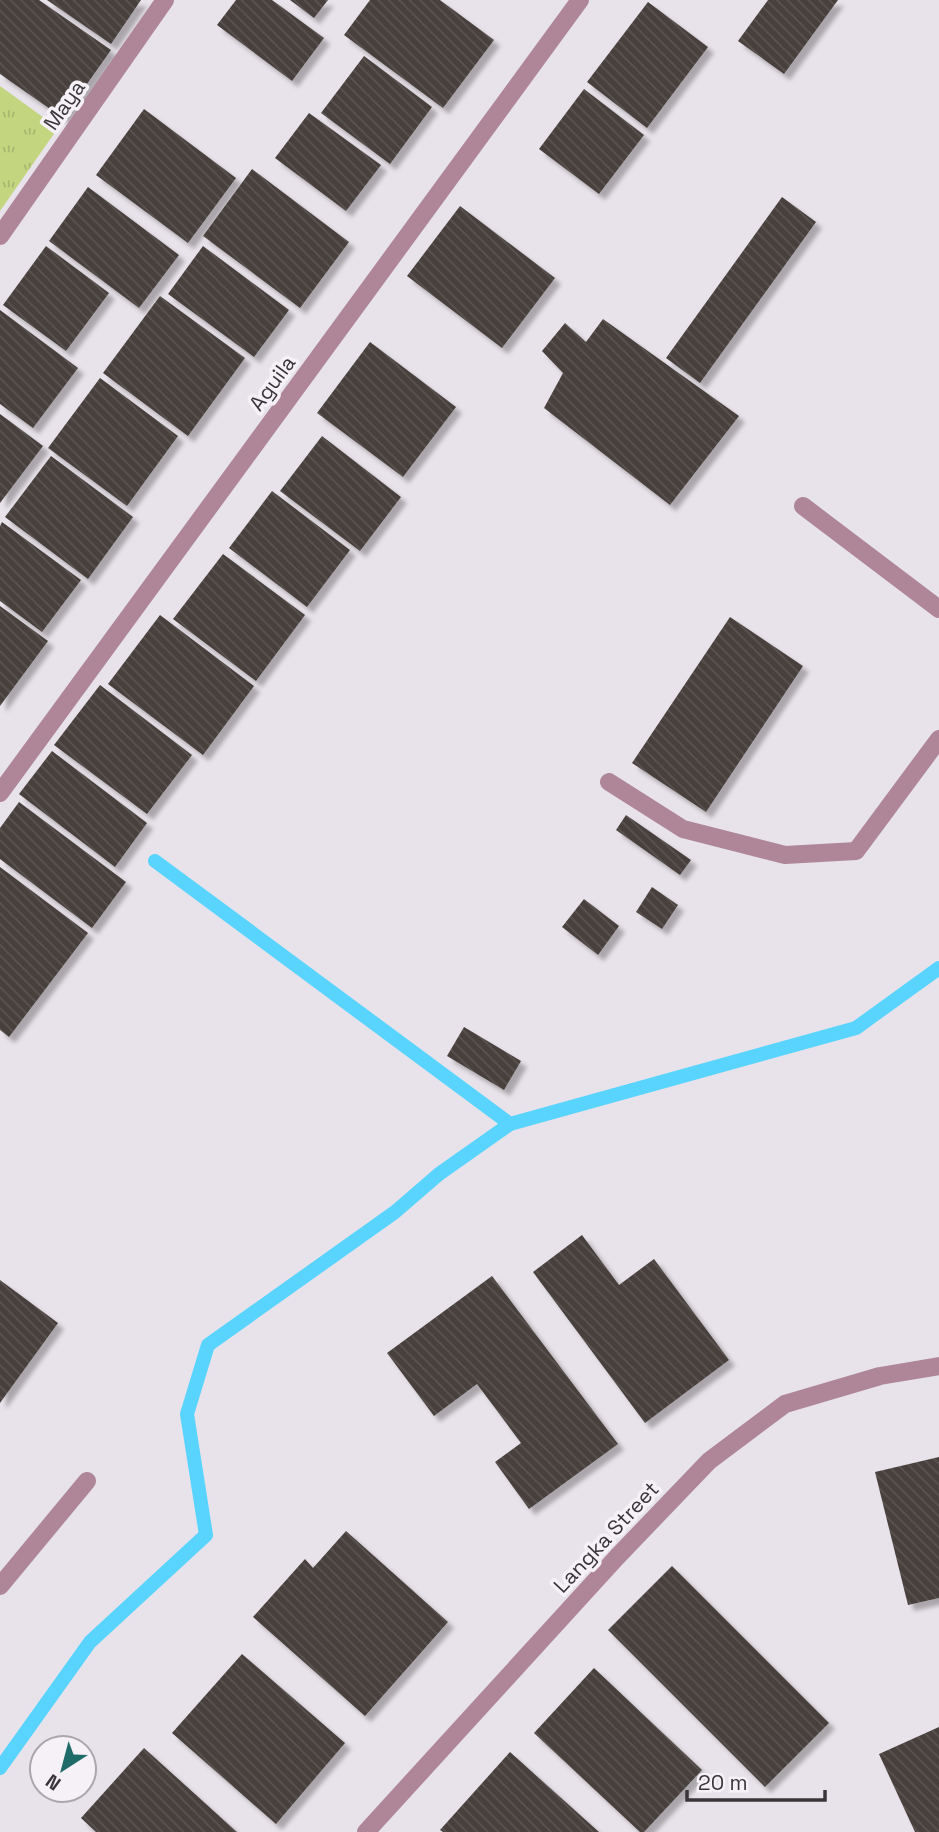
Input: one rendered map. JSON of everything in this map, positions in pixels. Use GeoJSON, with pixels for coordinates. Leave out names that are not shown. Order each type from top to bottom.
{"type":"FeatureCollection","features":[{"type":"Feature","properties":{"kind":"street","name":"Maya"},"geometry":{"type":"LineString","coordinates":[[0,236],[165,0]]}},
{"type":"Feature","properties":{"kind":"street","name":"Aguila"},"geometry":{"type":"LineString","coordinates":[[0,793],[580,0]]}},
{"type":"Feature","properties":{"kind":"street"},"geometry":{"type":"LineString","coordinates":[[803,506],[939,609]]}},
{"type":"Feature","properties":{"kind":"street"},"geometry":{"type":"LineString","coordinates":[[609,782],[683,829],[785,855],[856,851],[939,738]]}},
{"type":"Feature","properties":{"kind":"street","name":"Langka Street"},"geometry":{"type":"LineString","coordinates":[[366,1832],[617,1557],[709,1461],[785,1405],[880,1376],[939,1366]]}},
{"type":"Feature","properties":{"kind":"street"},"geometry":{"type":"LineString","coordinates":[[0,1586],[87,1480]]}},
{"type":"Feature","properties":{"kind":"green space"},"geometry":{"type":"Polygon","coordinates":[[[0,86],[58,128],[0,211],[0,86]]]}},
{"type":"Feature","properties":{"kind":"building"},"geometry":{"type":"Polygon","coordinates":[[[0,0],[39,0],[111,50],[63,118],[0,74],[0,0]]]}},
{"type":"Feature","properties":{"kind":"building"},"geometry":{"type":"Polygon","coordinates":[[[47,0],[141,0],[111,44],[47,0]]]}},
{"type":"Feature","properties":{"kind":"building"},"geometry":{"type":"Polygon","coordinates":[[[236,0],[272,0],[324,38],[292,81],[217,25],[236,0]]]}},
{"type":"Feature","properties":{"kind":"building"},"geometry":{"type":"Polygon","coordinates":[[[290,0],[328,0],[314,18],[290,0]]]}},
{"type":"Feature","properties":{"kind":"building"},"geometry":{"type":"Polygon","coordinates":[[[370,0],[440,0],[494,40],[443,108],[344,35],[370,0]]]}},
{"type":"Feature","properties":{"kind":"building"},"geometry":{"type":"Polygon","coordinates":[[[768,0],[838,0],[784,74],[738,41],[768,0]]]}},
{"type":"Feature","properties":{"kind":"building"},"geometry":{"type":"Polygon","coordinates":[[[648,2],[708,47],[647,128],[587,82],[648,2]]]}},
{"type":"Feature","properties":{"kind":"building"},"geometry":{"type":"Polygon","coordinates":[[[364,56],[432,107],[390,164],[321,113],[364,56]]]}},
{"type":"Feature","properties":{"kind":"building"},"geometry":{"type":"Polygon","coordinates":[[[584,89],[644,135],[599,194],[539,149],[584,89]]]}},
{"type":"Feature","properties":{"kind":"building"},"geometry":{"type":"Polygon","coordinates":[[[144,109],[236,178],[188,243],[96,175],[144,109]]]}},
{"type":"Feature","properties":{"kind":"building"},"geometry":{"type":"Polygon","coordinates":[[[309,113],[381,165],[346,211],[275,158],[309,113]]]}},
{"type":"Feature","properties":{"kind":"building"},"geometry":{"type":"Polygon","coordinates":[[[252,169],[349,242],[300,308],[203,236],[252,169]]]}},
{"type":"Feature","properties":{"kind":"building"},"geometry":{"type":"Polygon","coordinates":[[[88,187],[179,255],[139,308],[49,241],[88,187]]]}},
{"type":"Feature","properties":{"kind":"building"},"geometry":{"type":"Polygon","coordinates":[[[782,197],[816,222],[700,383],[666,358],[782,197]]]}},
{"type":"Feature","properties":{"kind":"building"},"geometry":{"type":"Polygon","coordinates":[[[460,206],[555,278],[502,348],[407,276],[460,206]]]}},
{"type":"Feature","properties":{"kind":"building"},"geometry":{"type":"Polygon","coordinates":[[[46,246],[109,293],[66,351],[3,305],[46,246]]]}},
{"type":"Feature","properties":{"kind":"building"},"geometry":{"type":"Polygon","coordinates":[[[203,246],[289,310],[254,357],[168,294],[203,246]]]}},
{"type":"Feature","properties":{"kind":"building"},"geometry":{"type":"Polygon","coordinates":[[[160,296],[245,358],[188,436],[103,373],[160,296]]]}},
{"type":"Feature","properties":{"kind":"building"},"geometry":{"type":"Polygon","coordinates":[[[0,310],[78,368],[33,428],[0,404],[0,310]]]}},
{"type":"Feature","properties":{"kind":"building"},"geometry":{"type":"Polygon","coordinates":[[[603,319],[739,416],[670,505],[544,408],[563,373],[542,351],[565,323],[586,342],[603,319]]]}},
{"type":"Feature","properties":{"kind":"building"},"geometry":{"type":"Polygon","coordinates":[[[370,342],[456,407],[403,477],[317,413],[370,342]]]}},
{"type":"Feature","properties":{"kind":"building"},"geometry":{"type":"Polygon","coordinates":[[[100,378],[178,436],[127,506],[48,448],[100,378]]]}},
{"type":"Feature","properties":{"kind":"building"},"geometry":{"type":"Polygon","coordinates":[[[0,414],[43,446],[0,503],[0,414]]]}},
{"type":"Feature","properties":{"kind":"building"},"geometry":{"type":"Polygon","coordinates":[[[322,436],[401,497],[360,551],[280,491],[322,436]]]}},
{"type":"Feature","properties":{"kind":"building"},"geometry":{"type":"Polygon","coordinates":[[[51,456],[133,517],[88,579],[5,517],[51,456]]]}},
{"type":"Feature","properties":{"kind":"building"},"geometry":{"type":"Polygon","coordinates":[[[272,491],[350,550],[307,607],[229,548],[272,491]]]}},
{"type":"Feature","properties":{"kind":"building"},"geometry":{"type":"Polygon","coordinates":[[[2,522],[81,580],[42,632],[0,601],[2,522]]]}},
{"type":"Feature","properties":{"kind":"building"},"geometry":{"type":"Polygon","coordinates":[[[223,554],[305,615],[256,681],[173,619],[223,554]]]}},
{"type":"Feature","properties":{"kind":"building"},"geometry":{"type":"Polygon","coordinates":[[[0,606],[48,641],[0,706],[0,606]]]}},
{"type":"Feature","properties":{"kind":"building"},"geometry":{"type":"Polygon","coordinates":[[[160,615],[254,686],[203,755],[108,684],[160,615]]]}},
{"type":"Feature","properties":{"kind":"building"},"geometry":{"type":"Polygon","coordinates":[[[730,617],[803,666],[706,812],[632,763],[730,617]]]}},
{"type":"Feature","properties":{"kind":"building"},"geometry":{"type":"Polygon","coordinates":[[[100,685],[192,755],[147,814],[54,745],[100,685]]]}},
{"type":"Feature","properties":{"kind":"building"},"geometry":{"type":"Polygon","coordinates":[[[52,751],[147,823],[115,867],[19,794],[52,751]]]}},
{"type":"Feature","properties":{"kind":"building"},"geometry":{"type":"Polygon","coordinates":[[[19,802],[126,882],[92,928],[0,859],[0,828],[19,802]]]}},
{"type":"Feature","properties":{"kind":"building"},"geometry":{"type":"Polygon","coordinates":[[[626,815],[691,860],[680,875],[616,830],[626,815]]]}},
{"type":"Feature","properties":{"kind":"building"},"geometry":{"type":"Polygon","coordinates":[[[0,867],[88,933],[9,1037],[0,1030],[0,867]]]}},
{"type":"Feature","properties":{"kind":"building"},"geometry":{"type":"Polygon","coordinates":[[[652,887],[678,905],[662,929],[636,912],[652,887]]]}},
{"type":"Feature","properties":{"kind":"building"},"geometry":{"type":"Polygon","coordinates":[[[584,899],[619,926],[598,955],[562,927],[584,899]]]}},
{"type":"Feature","properties":{"kind":"building"},"geometry":{"type":"Polygon","coordinates":[[[464,1027],[521,1061],[504,1090],[447,1056],[464,1027]]]}},
{"type":"Feature","properties":{"kind":"building"},"geometry":{"type":"Polygon","coordinates":[[[582,1235],[619,1285],[654,1259],[729,1360],[645,1423],[533,1272],[582,1235]]]}},
{"type":"Feature","properties":{"kind":"building"},"geometry":{"type":"Polygon","coordinates":[[[492,1276],[618,1444],[529,1509],[495,1462],[521,1443],[477,1384],[434,1416],[387,1353],[492,1276]]]}},
{"type":"Feature","properties":{"kind":"building"},"geometry":{"type":"Polygon","coordinates":[[[0,1280],[58,1323],[0,1403],[0,1280]]]}},
{"type":"Feature","properties":{"kind":"building"},"geometry":{"type":"Polygon","coordinates":[[[939,1457],[939,1598],[908,1605],[875,1472],[939,1457]]]}},
{"type":"Feature","properties":{"kind":"building"},"geometry":{"type":"Polygon","coordinates":[[[346,1531],[448,1622],[365,1716],[253,1617],[305,1559],[313,1568],[346,1531]]]}},
{"type":"Feature","properties":{"kind":"building"},"geometry":{"type":"Polygon","coordinates":[[[672,1566],[829,1723],[765,1787],[608,1630],[672,1566]]]}},
{"type":"Feature","properties":{"kind":"building"},"geometry":{"type":"Polygon","coordinates":[[[242,1654],[345,1743],[276,1824],[172,1733],[242,1654]]]}},
{"type":"Feature","properties":{"kind":"building"},"geometry":{"type":"Polygon","coordinates":[[[594,1668],[702,1770],[644,1832],[640,1832],[534,1733],[594,1668]]]}},
{"type":"Feature","properties":{"kind":"building"},"geometry":{"type":"Polygon","coordinates":[[[939,1727],[939,1832],[915,1832],[879,1754],[939,1727]]]}},
{"type":"Feature","properties":{"kind":"building"},"geometry":{"type":"Polygon","coordinates":[[[144,1748],[237,1832],[96,1832],[81,1818],[94,1804],[98,1804],[98,1799],[144,1748]]]}},
{"type":"Feature","properties":{"kind":"building"},"geometry":{"type":"Polygon","coordinates":[[[510,1752],[599,1832],[440,1830],[510,1752]]]}},
{"type":"Feature","properties":{"kind":"waterway"},"geometry":{"type":"LineString","coordinates":[[155,861],[510,1124]]}},
{"type":"Feature","properties":{"kind":"waterway"},"geometry":{"type":"LineString","coordinates":[[0,1768],[90,1642],[206,1535],[187,1414],[208,1345],[395,1212],[439,1174],[510,1124],[856,1028],[939,968]]}}]}
